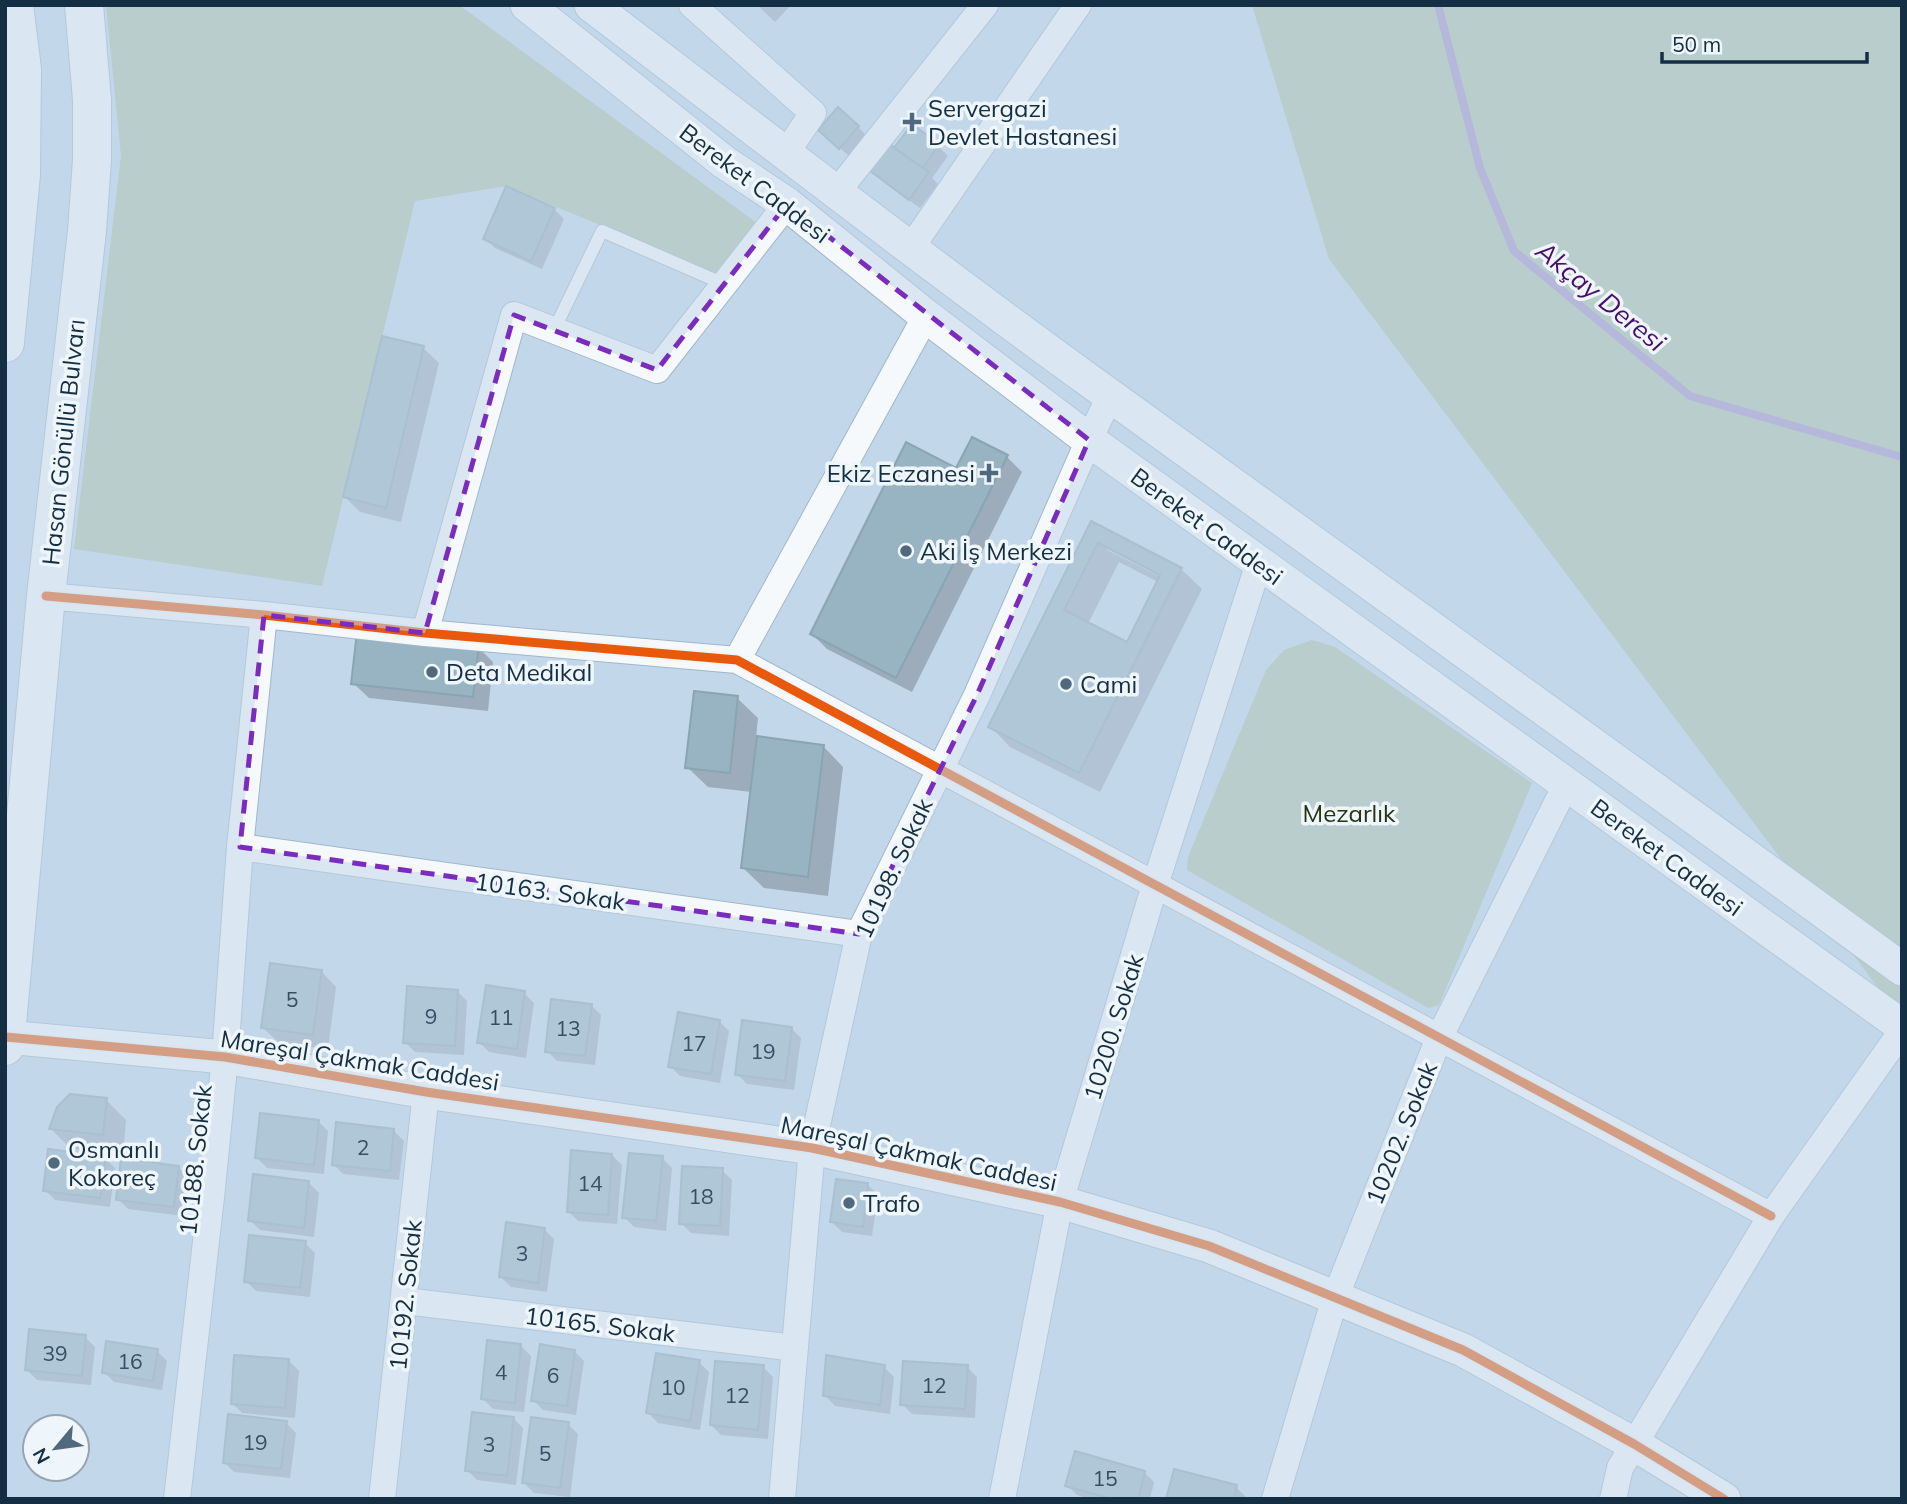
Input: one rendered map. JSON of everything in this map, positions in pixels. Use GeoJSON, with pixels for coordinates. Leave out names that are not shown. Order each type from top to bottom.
{"type":"FeatureCollection","features":[{"type":"Feature","properties":{"kind":"main road"},"geometry":{"type":"LineString","coordinates":[[6,325],[21,175],[22,69],[14,5]]}},
{"type":"Feature","properties":{"kind":"main road","name":"Hasan Gönüllü Bulvarı"},"geometry":{"type":"LineString","coordinates":[[5,1046],[46,596],[87,231],[92,160],[92,100],[84,5]]}},
{"type":"Feature","properties":{"kind":"street","name":"Bereket Caddesi"},"geometry":{"type":"LineString","coordinates":[[527,5],[724,162],[787,204],[926,316],[1089,440],[1902,1028]]}},
{"type":"Feature","properties":{"kind":"street","name":"Bereket Caddesi"},"geometry":{"type":"LineString","coordinates":[[591,5],[910,249],[1700,820],[1902,970]]}},
{"type":"Feature","properties":{"kind":"street"},"geometry":{"type":"LineString","coordinates":[[692,5],[813,113],[786,153]]}},
{"type":"Feature","properties":{"kind":"street"},"geometry":{"type":"LineString","coordinates":[[836,193],[985,5]]}},
{"type":"Feature","properties":{"kind":"street"},"geometry":{"type":"LineString","coordinates":[[910,249],[1078,5]]}},
{"type":"Feature","properties":{"kind":"street"},"geometry":{"type":"LineString","coordinates":[[425,633],[514,315],[657,370],[787,204]]}},
{"type":"Feature","properties":{"kind":"street"},"geometry":{"type":"LineString","coordinates":[[737,660],[926,316]]}},
{"type":"Feature","properties":{"kind":"street","name":"10198. Sokak"},"geometry":{"type":"LineString","coordinates":[[782,1499],[812,1147],[859,934],[977,695],[1110,396]]}},
{"type":"Feature","properties":{"kind":"street","name":"10200. Sokak"},"geometry":{"type":"LineString","coordinates":[[1002,1499],[1060,1202],[1155,885],[1259,564]]}},
{"type":"Feature","properties":{"kind":"street"},"geometry":{"type":"LineString","coordinates":[[46,596],[737,660],[1771,1216]]}},
{"type":"Feature","properties":{"kind":"street","name":"10188. Sokak"},"geometry":{"type":"LineString","coordinates":[[177,1499],[211,1202],[225,1057],[240,847],[264,615]]}},
{"type":"Feature","properties":{"kind":"street","name":"10202. Sokak"},"geometry":{"type":"LineString","coordinates":[[1275,1499],[1335,1298],[1439,1038],[1566,785]]}},
{"type":"Feature","properties":{"kind":"street","name":"10163. Sokak"},"geometry":{"type":"LineString","coordinates":[[240,847],[859,934]]}},
{"type":"Feature","properties":{"kind":"street"},"geometry":{"type":"LineString","coordinates":[[1613,1499],[1620,1468],[1771,1216],[1902,1028]]}},
{"type":"Feature","properties":{"kind":"street","name":"Mareşal Çakmak Caddesi"},"geometry":{"type":"LineString","coordinates":[[6,1037],[225,1057],[426,1092],[812,1147],[1060,1202],[1209,1245],[1463,1350],[1634,1444],[1724,1499]]}},
{"type":"Feature","properties":{"kind":"street","name":"10192. Sokak"},"geometry":{"type":"LineString","coordinates":[[382,1499],[426,1092]]}},
{"type":"Feature","properties":{"kind":"street","name":"10165. Sokak"},"geometry":{"type":"LineString","coordinates":[[405,1301],[795,1348]]}},
{"type":"Feature","properties":{"kind":"lane"},"geometry":{"type":"LineString","coordinates":[[554,330],[602,231],[724,284]]}},
{"type":"Feature","properties":{"kind":"highlighted area"},"geometry":{"type":"Polygon","coordinates":[[[787,204],[1089,440],[977,695],[859,934],[240,847],[264,615],[425,633],[514,315],[657,370],[787,204]]]}},
{"type":"Feature","properties":{"kind":"green space"},"geometry":{"type":"Polygon","coordinates":[[[106,5],[459,5],[761,226],[720,275],[506,186],[415,201],[322,586],[74,549],[121,156],[106,5]]]}},
{"type":"Feature","properties":{"kind":"green space"},"geometry":{"type":"Polygon","coordinates":[[[1252,5],[1902,5],[1902,1011],[1891,1005],[1329,259],[1252,5]]]}},
{"type":"Feature","properties":{"kind":"green space","name":"Mezarlık"},"geometry":{"type":"Polygon","coordinates":[[[1312,640],[1335,647],[1532,783],[1439,1005],[1428,1008],[1187,870],[1188,857],[1266,670],[1284,650],[1312,640]]]}},
{"type":"Feature","properties":{"kind":"building"},"geometry":{"type":"Polygon","coordinates":[[[838,107],[859,126],[839,149],[818,130],[838,107]]]}},
{"type":"Feature","properties":{"kind":"building"},"geometry":{"type":"Polygon","coordinates":[[[912,124],[939,144],[923,168],[894,148],[912,124]]]}},
{"type":"Feature","properties":{"kind":"building"},"geometry":{"type":"Polygon","coordinates":[[[888,143],[929,172],[909,200],[869,170],[888,143]]]}},
{"type":"Feature","properties":{"kind":"building"},"geometry":{"type":"Polygon","coordinates":[[[506,186],[555,208],[531,261],[483,239],[506,186]]]}},
{"type":"Feature","properties":{"kind":"building"},"geometry":{"type":"Polygon","coordinates":[[[382,336],[424,346],[386,508],[343,497],[382,336]]]}},
{"type":"Feature","properties":{"kind":"building","name":"Aki İş Merkezi"},"geometry":{"type":"Polygon","coordinates":[[[972,437],[1008,455],[896,678],[810,634],[906,442],[956,468],[972,437]]]}},
{"type":"Feature","properties":{"kind":"building","name":"Cami"},"geometry":{"type":"Polygon","coordinates":[[[1091,521],[1182,568],[1079,773],[988,727],[1091,521]],[[1098,543],[1064,610],[1127,642],[1160,575],[1098,543]]]}},
{"type":"Feature","properties":{"kind":"building"},"geometry":{"type":"Polygon","coordinates":[[[357,632],[479,645],[473,697],[351,684],[357,632]]]}},
{"type":"Feature","properties":{"kind":"building"},"geometry":{"type":"Polygon","coordinates":[[[694,691],[738,696],[730,773],[685,768],[694,691]]]}},
{"type":"Feature","properties":{"kind":"building"},"geometry":{"type":"Polygon","coordinates":[[[757,736],[824,745],[808,877],[741,868],[757,736]]]}},
{"type":"Feature","properties":{"kind":"building"},"geometry":{"type":"Polygon","coordinates":[[[270,963],[322,970],[313,1035],[261,1028],[270,963]]]}},
{"type":"Feature","properties":{"kind":"building"},"geometry":{"type":"Polygon","coordinates":[[[486,985],[525,991],[517,1049],[477,1043],[486,985]]]}},
{"type":"Feature","properties":{"kind":"building"},"geometry":{"type":"Polygon","coordinates":[[[407,986],[458,990],[455,1046],[403,1043],[407,986]]]}},
{"type":"Feature","properties":{"kind":"building"},"geometry":{"type":"Polygon","coordinates":[[[551,999],[592,1004],[585,1056],[545,1052],[551,999]]]}},
{"type":"Feature","properties":{"kind":"building"},"geometry":{"type":"Polygon","coordinates":[[[678,1012],[720,1020],[711,1074],[668,1067],[678,1012]]]}},
{"type":"Feature","properties":{"kind":"building"},"geometry":{"type":"Polygon","coordinates":[[[742,1020],[792,1027],[785,1081],[735,1075],[742,1020]]]}},
{"type":"Feature","properties":{"kind":"building"},"geometry":{"type":"Polygon","coordinates":[[[70,1094],[107,1098],[103,1135],[49,1129],[57,1107],[70,1094]]]}},
{"type":"Feature","properties":{"kind":"building"},"geometry":{"type":"Polygon","coordinates":[[[260,1113],[319,1120],[314,1165],[255,1158],[260,1113]]]}},
{"type":"Feature","properties":{"kind":"building"},"geometry":{"type":"Polygon","coordinates":[[[336,1122],[394,1129],[390,1171],[332,1165],[336,1122]]]}},
{"type":"Feature","properties":{"kind":"building"},"geometry":{"type":"Polygon","coordinates":[[[48,1149],[106,1156],[100,1198],[43,1191],[48,1149]]]}},
{"type":"Feature","properties":{"kind":"building"},"geometry":{"type":"Polygon","coordinates":[[[571,1150],[612,1154],[608,1215],[567,1212],[571,1150]]]}},
{"type":"Feature","properties":{"kind":"building"},"geometry":{"type":"Polygon","coordinates":[[[629,1153],[663,1156],[656,1221],[622,1218],[629,1153]]]}},
{"type":"Feature","properties":{"kind":"building"},"geometry":{"type":"Polygon","coordinates":[[[121,1158],[179,1166],[174,1207],[116,1200],[121,1158]]]}},
{"type":"Feature","properties":{"kind":"building"},"geometry":{"type":"Polygon","coordinates":[[[682,1166],[723,1168],[720,1226],[679,1224],[682,1166]]]}},
{"type":"Feature","properties":{"kind":"building"},"geometry":{"type":"Polygon","coordinates":[[[253,1174],[309,1181],[304,1228],[248,1221],[253,1174]]]}},
{"type":"Feature","properties":{"kind":"building","name":"Trafo"},"geometry":{"type":"Polygon","coordinates":[[[836,1179],[868,1183],[863,1227],[830,1222],[836,1179]]]}},
{"type":"Feature","properties":{"kind":"building"},"geometry":{"type":"Polygon","coordinates":[[[506,1222],[545,1228],[538,1283],[499,1277],[506,1222]]]}},
{"type":"Feature","properties":{"kind":"building"},"geometry":{"type":"Polygon","coordinates":[[[249,1235],[306,1241],[300,1288],[244,1282],[249,1235]]]}},
{"type":"Feature","properties":{"kind":"building"},"geometry":{"type":"Polygon","coordinates":[[[29,1329],[86,1335],[82,1376],[25,1370],[29,1329]]]}},
{"type":"Feature","properties":{"kind":"building"},"geometry":{"type":"Polygon","coordinates":[[[487,1340],[521,1344],[515,1403],[481,1399],[487,1340]]]}},
{"type":"Feature","properties":{"kind":"building"},"geometry":{"type":"Polygon","coordinates":[[[106,1341],[158,1349],[153,1381],[102,1373],[106,1341]]]}},
{"type":"Feature","properties":{"kind":"building"},"geometry":{"type":"Polygon","coordinates":[[[540,1344],[575,1350],[567,1406],[531,1401],[540,1344]]]}},
{"type":"Feature","properties":{"kind":"building"},"geometry":{"type":"Polygon","coordinates":[[[656,1353],[700,1360],[690,1421],[646,1413],[656,1353]]]}},
{"type":"Feature","properties":{"kind":"building"},"geometry":{"type":"Polygon","coordinates":[[[234,1355],[289,1359],[285,1408],[231,1404],[234,1355]]]}},
{"type":"Feature","properties":{"kind":"building"},"geometry":{"type":"Polygon","coordinates":[[[826,1355],[885,1365],[880,1405],[823,1396],[826,1355]]]}},
{"type":"Feature","properties":{"kind":"building"},"geometry":{"type":"Polygon","coordinates":[[[715,1361],[764,1365],[758,1430],[710,1425],[715,1361]]]}},
{"type":"Feature","properties":{"kind":"building"},"geometry":{"type":"Polygon","coordinates":[[[903,1361],[968,1365],[965,1409],[900,1405],[903,1361]]]}},
{"type":"Feature","properties":{"kind":"building"},"geometry":{"type":"Polygon","coordinates":[[[472,1412],[514,1417],[507,1476],[465,1471],[472,1412]]]}},
{"type":"Feature","properties":{"kind":"building"},"geometry":{"type":"Polygon","coordinates":[[[228,1414],[287,1421],[281,1469],[223,1463],[228,1414]]]}},
{"type":"Feature","properties":{"kind":"building"},"geometry":{"type":"Polygon","coordinates":[[[531,1417],[569,1422],[560,1488],[522,1483],[531,1417]]]}},
{"type":"Feature","properties":{"kind":"building"},"geometry":{"type":"Polygon","coordinates":[[[1075,1451],[1145,1471],[1138,1499],[1112,1499],[1065,1486],[1075,1451]]]}},
{"type":"Feature","properties":{"kind":"building"},"geometry":{"type":"Polygon","coordinates":[[[1174,1469],[1237,1485],[1234,1499],[1166,1499],[1174,1469]]]}},
{"type":"Feature","properties":{"kind":"waterway","name":"Akçay Deresi"},"geometry":{"type":"LineString","coordinates":[[1438,5],[1480,168],[1514,251],[1690,396],[1902,457]]}},
{"type":"Feature","properties":{"kind":"cycle path"},"geometry":{"type":"LineString","coordinates":[[46,596],[737,660],[1771,1216]]}},
{"type":"Feature","properties":{"kind":"cycle path"},"geometry":{"type":"LineString","coordinates":[[6,1037],[225,1057],[426,1092],[812,1148],[1060,1202],[1209,1246],[1463,1350],[1634,1444],[1724,1499]]}},
{"type":"Feature","properties":{"kind":"place","name":"Servergazi Devlet Hastanesi"},"geometry":{"type":"Point","coordinates":[912,122]}},
{"type":"Feature","properties":{"kind":"place","name":"Ekiz Eczanesi"},"geometry":{"type":"Point","coordinates":[989,473]}},
{"type":"Feature","properties":{"kind":"place","name":"Aki İş Merkezi"},"geometry":{"type":"Point","coordinates":[906,551]}},
{"type":"Feature","properties":{"kind":"place","name":"Deta Medikal"},"geometry":{"type":"Point","coordinates":[432,672]}},
{"type":"Feature","properties":{"kind":"place","name":"Cami"},"geometry":{"type":"Point","coordinates":[1066,684]}},
{"type":"Feature","properties":{"kind":"place","name":"Osmanlı Kokoreç"},"geometry":{"type":"Point","coordinates":[54,1163]}},
{"type":"Feature","properties":{"kind":"place","name":"Trafo"},"geometry":{"type":"Point","coordinates":[849,1203]}}]}
